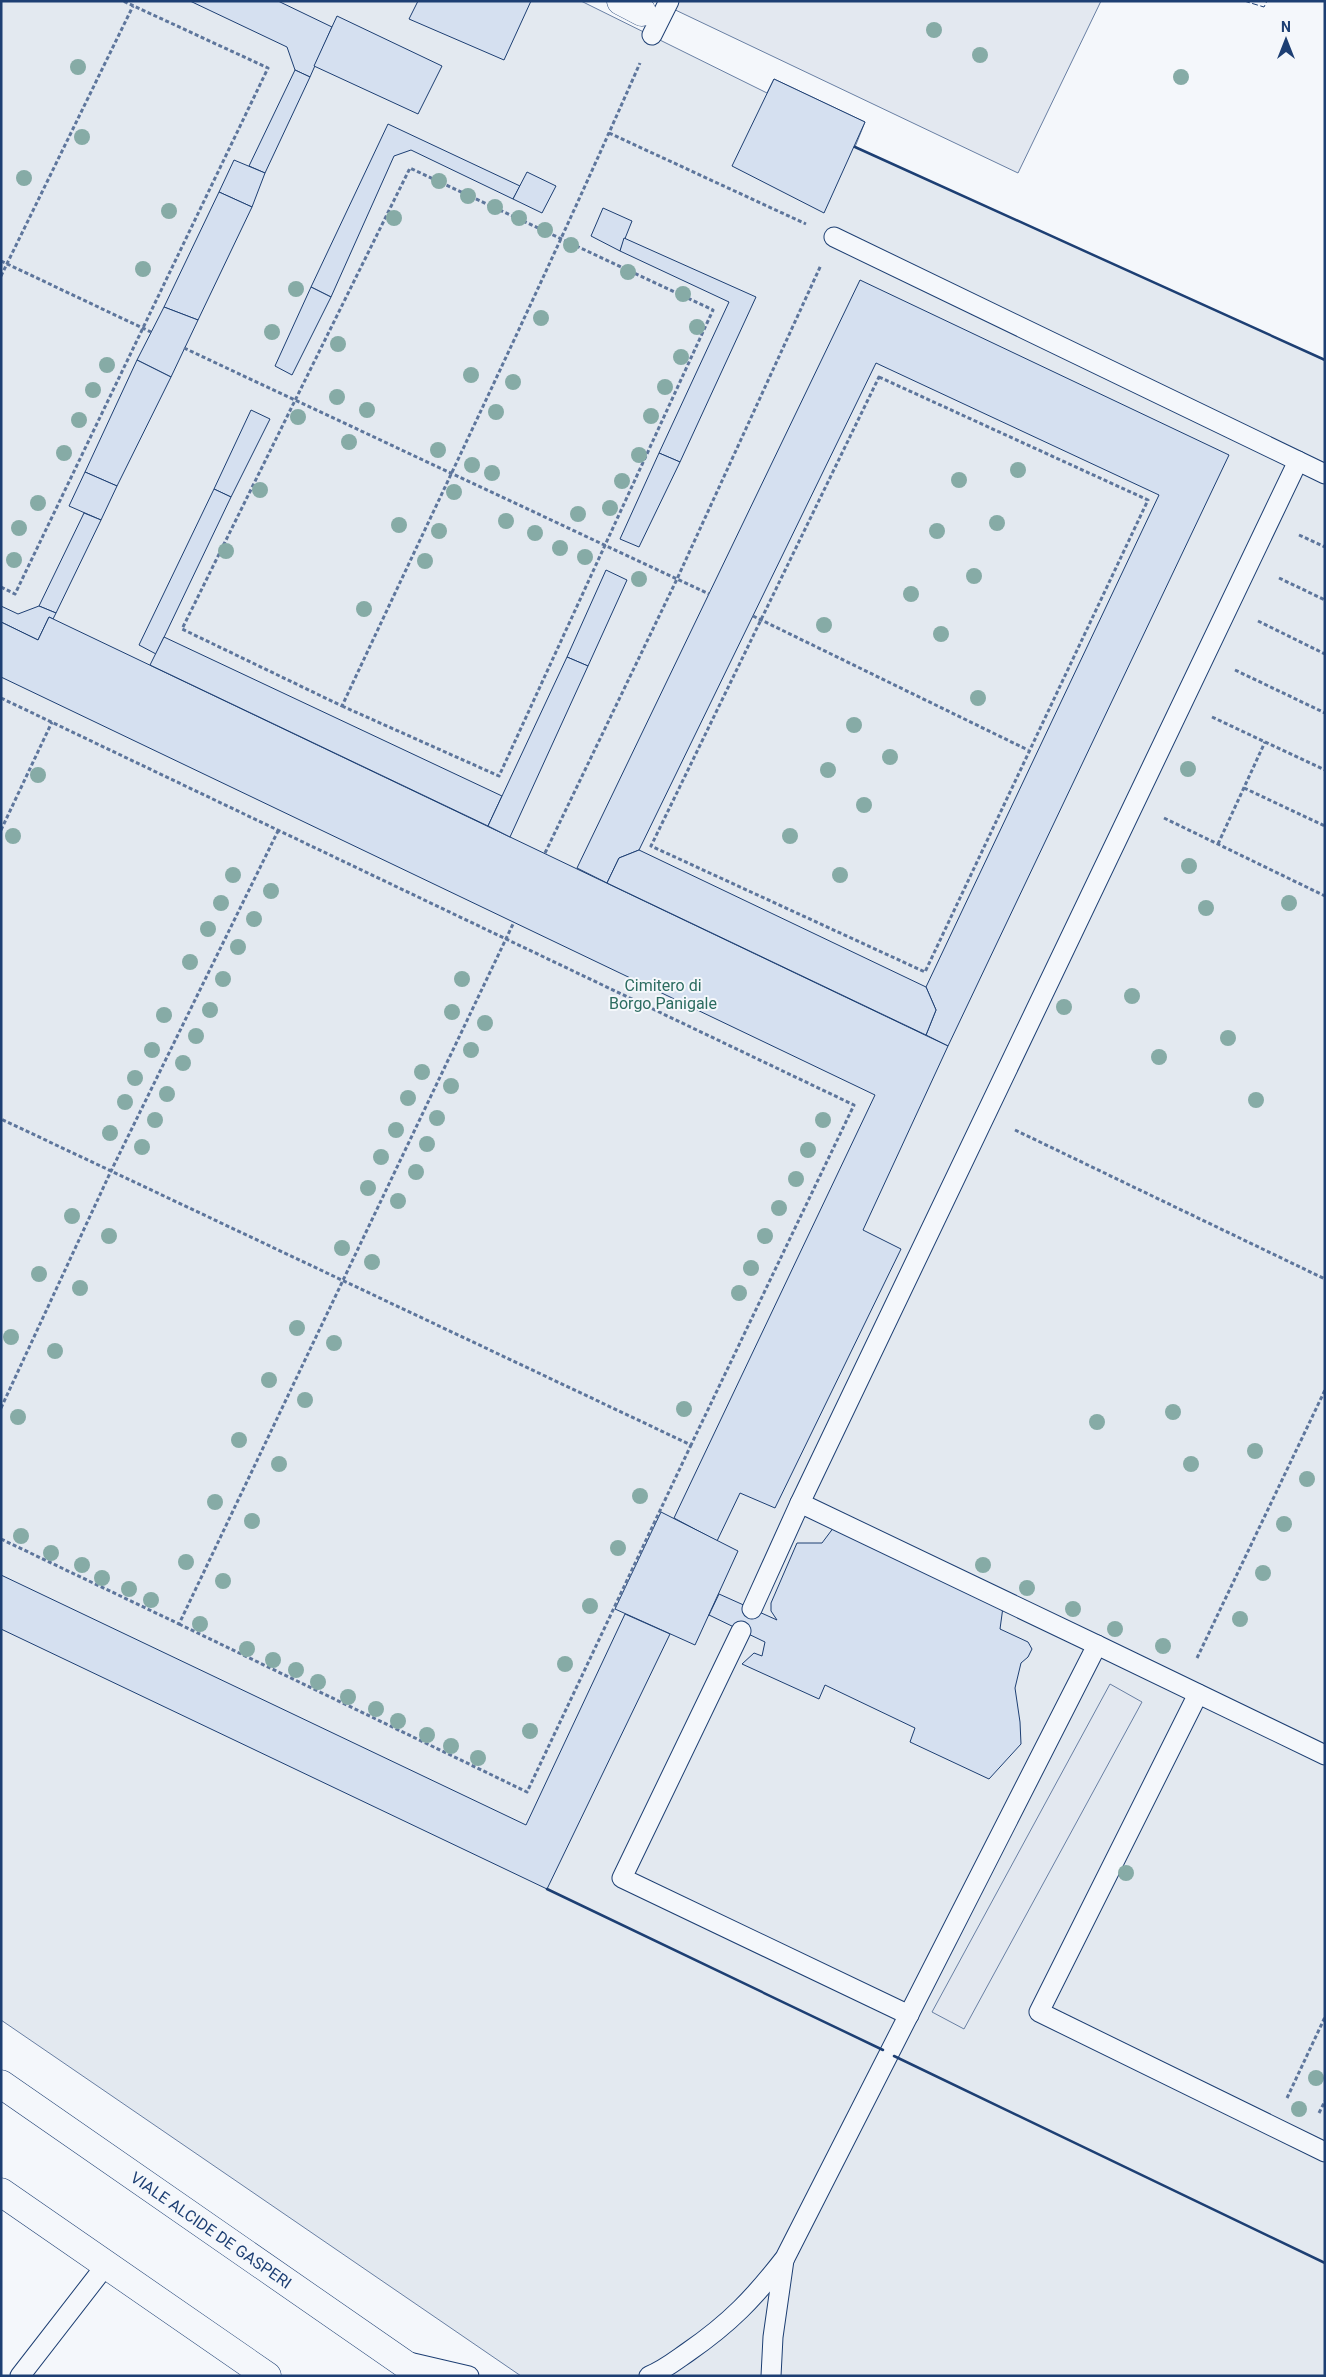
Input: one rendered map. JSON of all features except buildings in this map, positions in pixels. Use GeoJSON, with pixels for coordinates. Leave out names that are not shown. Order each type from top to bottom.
{"type":"FeatureCollection","features":[{"type":"Feature","properties":{"kind":"main road","name":"VIALE ALCIDE DE GASPERI"},"geometry":{"type":"LineString","coordinates":[[1,2084],[422,2376]]}},
{"type":"Feature","properties":{"kind":"main road"},"geometry":{"type":"LineString","coordinates":[[1,2192],[267,2376]]}},
{"type":"Feature","properties":{"kind":"lane"},"geometry":{"type":"LineString","coordinates":[[644,17],[669,1]]}},
{"type":"Feature","properties":{"kind":"lane"},"geometry":{"type":"LineString","coordinates":[[834,237],[1325,474]]}},
{"type":"Feature","properties":{"kind":"lane"},"geometry":{"type":"LineString","coordinates":[[752,1609],[800,1503],[1298,461]]}},
{"type":"Feature","properties":{"kind":"lane"},"geometry":{"type":"LineString","coordinates":[[800,1503],[1325,1755]]}},
{"type":"Feature","properties":{"kind":"lane"},"geometry":{"type":"LineString","coordinates":[[741,1631],[622,1878],[908,2015]]}},
{"type":"Feature","properties":{"kind":"lane"},"geometry":{"type":"LineString","coordinates":[[649,2376],[662,2371],[718,2332],[754,2297],[785,2258],[1097,1645]]}},
{"type":"Feature","properties":{"kind":"lane"},"geometry":{"type":"LineString","coordinates":[[1190,1690],[1039,2012],[1325,2152]]}},
{"type":"Feature","properties":{"kind":"lane"},"geometry":{"type":"LineString","coordinates":[[771,2376],[773,2337],[785,2258]]}},
{"type":"Feature","properties":{"kind":"lane"},"geometry":{"type":"LineString","coordinates":[[20,2376],[106,2265]]}},
{"type":"Feature","properties":{"kind":"lane"},"geometry":{"type":"LineString","coordinates":[[398,2359],[469,2376]]}},
{"type":"Feature","properties":{"kind":"path"},"geometry":{"type":"LineString","coordinates":[[1,587],[15,594],[268,68],[123,1]]}},
{"type":"Feature","properties":{"kind":"path"},"geometry":{"type":"LineString","coordinates":[[1,276],[133,6]]}},
{"type":"Feature","properties":{"kind":"path"},"geometry":{"type":"LineString","coordinates":[[342,706],[609,133],[644,17]]}},
{"type":"Feature","properties":{"kind":"path"},"geometry":{"type":"LineString","coordinates":[[545,853],[676,578],[834,237],[609,133]]}},
{"type":"Feature","properties":{"kind":"path"},"geometry":{"type":"LineString","coordinates":[[410,168],[713,310],[499,776],[342,706],[182,629],[296,400],[410,168]]}},
{"type":"Feature","properties":{"kind":"path"},"geometry":{"type":"LineString","coordinates":[[1,261],[150,332]]}},
{"type":"Feature","properties":{"kind":"path"},"geometry":{"type":"LineString","coordinates":[[184,348],[709,594]]}},
{"type":"Feature","properties":{"kind":"path"},"geometry":{"type":"LineString","coordinates":[[879,377],[1148,500],[1028,750],[925,972],[651,846],[879,377]]}},
{"type":"Feature","properties":{"kind":"path"},"geometry":{"type":"LineString","coordinates":[[1249,564],[1325,600]]}},
{"type":"Feature","properties":{"kind":"path"},"geometry":{"type":"LineString","coordinates":[[1228,606],[1325,654]]}},
{"type":"Feature","properties":{"kind":"path"},"geometry":{"type":"LineString","coordinates":[[753,616],[1028,750]]}},
{"type":"Feature","properties":{"kind":"path"},"geometry":{"type":"LineString","coordinates":[[1205,655],[1325,713]]}},
{"type":"Feature","properties":{"kind":"path"},"geometry":{"type":"LineString","coordinates":[[1,698],[854,1105],[527,1792],[1,1539]]}},
{"type":"Feature","properties":{"kind":"path"},"geometry":{"type":"LineString","coordinates":[[1182,703],[1325,770]]}},
{"type":"Feature","properties":{"kind":"path"},"geometry":{"type":"LineString","coordinates":[[1,830],[52,722]]}},
{"type":"Feature","properties":{"kind":"path"},"geometry":{"type":"LineString","coordinates":[[1218,844],[1266,742]]}},
{"type":"Feature","properties":{"kind":"path"},"geometry":{"type":"LineString","coordinates":[[1244,788],[1325,826]]}},
{"type":"Feature","properties":{"kind":"path"},"geometry":{"type":"LineString","coordinates":[[1134,803],[1325,896]]}},
{"type":"Feature","properties":{"kind":"path"},"geometry":{"type":"LineString","coordinates":[[1,1408],[111,1171],[278,831]]}},
{"type":"Feature","properties":{"kind":"path"},"geometry":{"type":"LineString","coordinates":[[179,1624],[514,922]]}},
{"type":"Feature","properties":{"kind":"path"},"geometry":{"type":"LineString","coordinates":[[985,1115],[1325,1279]]}},
{"type":"Feature","properties":{"kind":"path"},"geometry":{"type":"LineString","coordinates":[[1,1119],[691,1445]]}},
{"type":"Feature","properties":{"kind":"path"},"geometry":{"type":"LineString","coordinates":[[1190,1690],[1325,1390]]}},
{"type":"Feature","properties":{"kind":"path"},"geometry":{"type":"LineString","coordinates":[[1273,2127],[1325,2017]]}},
{"type":"Feature","properties":{"kind":"green space","name":"Cimitero di Borgo Panigale"},"geometry":{"type":"Polygon","coordinates":[[[1,1],[581,1],[767,93],[774,79],[865,122],[855,147],[1325,360],[1325,2376],[521,2376],[1,2020],[1,1]]]}},
{"type":"Feature","properties":{"kind":"shaded area"},"geometry":{"type":"Polygon","coordinates":[[[669,1],[1101,1],[1018,173],[667,6],[669,1]]]}},
{"type":"Feature","properties":{"kind":"shaded area"},"geometry":{"type":"Polygon","coordinates":[[[1110,1684],[1142,1702],[964,2029],[932,2012],[1110,1684]]]}},
{"type":"Feature","properties":{"kind":"fence"},"geometry":{"type":"LineString","coordinates":[[1244,1],[1264,7],[1267,1]]}},
{"type":"Feature","properties":{"kind":"wall"},"geometry":{"type":"LineString","coordinates":[[855,147],[1325,360]]}},
{"type":"Feature","properties":{"kind":"wall"},"geometry":{"type":"LineString","coordinates":[[547,1889],[883,2050]]}},
{"type":"Feature","properties":{"kind":"wall"},"geometry":{"type":"LineString","coordinates":[[894,2056],[1325,2263]]}}]}
